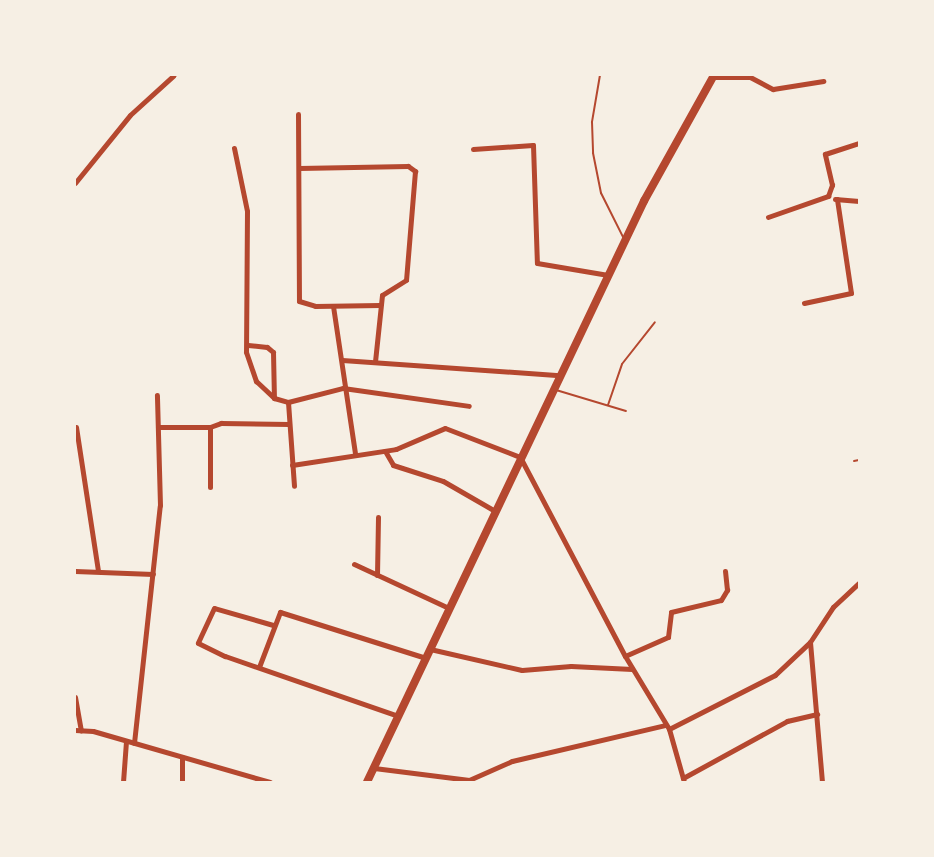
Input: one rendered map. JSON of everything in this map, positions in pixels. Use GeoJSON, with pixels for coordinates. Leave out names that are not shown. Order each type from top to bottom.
{"type":"FeatureCollection","features":[{"type":"Feature","properties":{"kind":"highway"},"geometry":{"type":"LineString","coordinates":[[367,782],[608,274],[713,76]]}},
{"type":"Feature","properties":{"kind":"street"},"geometry":{"type":"LineString","coordinates":[[75,183],[130,115],[174,75]]}},
{"type":"Feature","properties":{"kind":"street"},"geometry":{"type":"LineString","coordinates":[[713,76],[750,77],[773,88],[823,81]]}},
{"type":"Feature","properties":{"kind":"street"},"geometry":{"type":"LineString","coordinates":[[298,114],[299,301],[306,305],[380,305]]}},
{"type":"Feature","properties":{"kind":"street"},"geometry":{"type":"LineString","coordinates":[[828,196],[832,185],[825,154],[859,143]]}},
{"type":"Feature","properties":{"kind":"street"},"geometry":{"type":"LineString","coordinates":[[473,149],[533,144],[537,264],[608,274]]}},
{"type":"Feature","properties":{"kind":"street"},"geometry":{"type":"LineString","coordinates":[[234,148],[247,211],[250,371],[274,398],[288,402],[343,388],[469,406]]}},
{"type":"Feature","properties":{"kind":"street"},"geometry":{"type":"LineString","coordinates":[[299,168],[408,166],[415,171],[406,280],[399,287],[384,291],[380,305],[375,362]]}},
{"type":"Feature","properties":{"kind":"street"},"geometry":{"type":"LineString","coordinates":[[768,218],[828,196],[859,201]]}},
{"type":"Feature","properties":{"kind":"street"},"geometry":{"type":"LineString","coordinates":[[804,303],[851,293],[837,199]]}},
{"type":"Feature","properties":{"kind":"street"},"geometry":{"type":"LineString","coordinates":[[333,306],[342,360],[343,388],[355,454]]}},
{"type":"Feature","properties":{"kind":"street"},"geometry":{"type":"LineString","coordinates":[[248,345],[267,347],[273,352],[274,398]]}},
{"type":"Feature","properties":{"kind":"street"},"geometry":{"type":"LineString","coordinates":[[342,360],[559,375]]}},
{"type":"Feature","properties":{"kind":"street"},"geometry":{"type":"LineString","coordinates":[[134,743],[160,504],[157,394]]}},
{"type":"Feature","properties":{"kind":"street"},"geometry":{"type":"LineString","coordinates":[[288,402],[294,486]]}},
{"type":"Feature","properties":{"kind":"street"},"geometry":{"type":"LineString","coordinates":[[158,427],[210,427],[221,423],[289,424]]}},
{"type":"Feature","properties":{"kind":"street"},"geometry":{"type":"LineString","coordinates":[[76,427],[98,570]]}},
{"type":"Feature","properties":{"kind":"street"},"geometry":{"type":"LineString","coordinates":[[210,427],[210,487]]}},
{"type":"Feature","properties":{"kind":"street"},"geometry":{"type":"LineString","coordinates":[[292,465],[355,454],[385,452],[445,428],[520,457],[632,669],[667,727],[684,780],[787,721],[817,714]]}},
{"type":"Feature","properties":{"kind":"street"},"geometry":{"type":"LineString","coordinates":[[385,452],[393,465],[443,481],[495,511]]}},
{"type":"Feature","properties":{"kind":"street"},"geometry":{"type":"LineString","coordinates":[[377,574],[378,517]]}},
{"type":"Feature","properties":{"kind":"street"},"geometry":{"type":"LineString","coordinates":[[354,564],[449,608]]}},
{"type":"Feature","properties":{"kind":"street"},"geometry":{"type":"LineString","coordinates":[[75,571],[98,570],[153,574]]}},
{"type":"Feature","properties":{"kind":"street"},"geometry":{"type":"LineString","coordinates":[[625,656],[668,638],[671,612],[722,600],[728,590],[725,572]]}},
{"type":"Feature","properties":{"kind":"street"},"geometry":{"type":"LineString","coordinates":[[374,768],[469,780],[512,761],[667,727],[762,684],[810,642],[833,607],[859,583]]}},
{"type":"Feature","properties":{"kind":"street"},"geometry":{"type":"LineString","coordinates":[[273,625],[214,608],[199,637],[201,647],[398,716]]}},
{"type":"Feature","properties":{"kind":"street"},"geometry":{"type":"LineString","coordinates":[[259,667],[278,613],[285,612],[428,653],[522,670],[572,666],[632,669]]}},
{"type":"Feature","properties":{"kind":"street"},"geometry":{"type":"LineString","coordinates":[[810,642],[822,782]]}},
{"type":"Feature","properties":{"kind":"street"},"geometry":{"type":"LineString","coordinates":[[75,697],[78,730],[134,743],[270,782]]}},
{"type":"Feature","properties":{"kind":"street"},"geometry":{"type":"LineString","coordinates":[[123,782],[126,741]]}},
{"type":"Feature","properties":{"kind":"street"},"geometry":{"type":"LineString","coordinates":[[182,757],[182,782]]}},
{"type":"Feature","properties":{"kind":"street"},"geometry":{"type":"LineString","coordinates":[[238,773],[238,782]]}},
{"type":"Feature","properties":{"kind":"lane"},"geometry":{"type":"LineString","coordinates":[[600,75],[592,122],[593,153],[601,193],[625,241]]}},
{"type":"Feature","properties":{"kind":"lane"},"geometry":{"type":"LineString","coordinates":[[608,405],[622,364],[655,322]]}},
{"type":"Feature","properties":{"kind":"lane"},"geometry":{"type":"LineString","coordinates":[[553,389],[626,411]]}},
{"type":"Feature","properties":{"kind":"lane"},"geometry":{"type":"LineString","coordinates":[[854,461],[859,460]]}}]}
